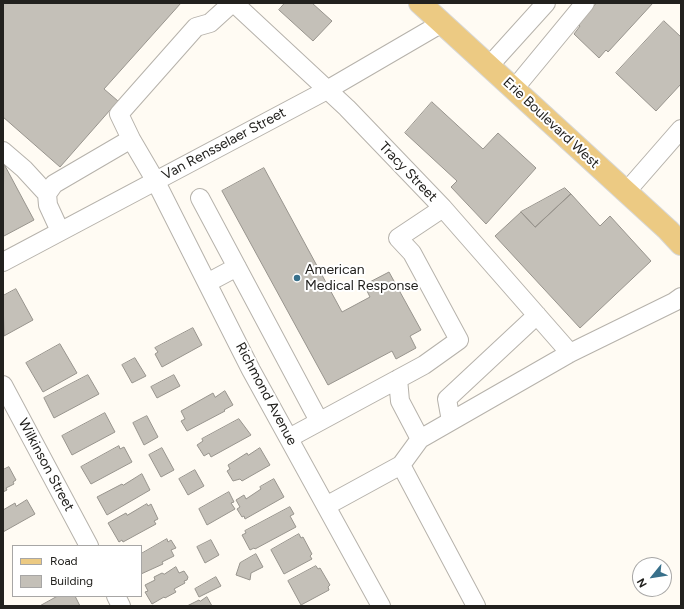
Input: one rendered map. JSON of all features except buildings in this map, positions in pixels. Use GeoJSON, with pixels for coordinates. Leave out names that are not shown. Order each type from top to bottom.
{"type":"FeatureCollection","features":[{"type":"Feature","properties":{"kind":"main road","name":"Erie Boulevard West"},"geometry":{"type":"LineString","coordinates":[[425,5],[442,23],[668,230],[681,244]]}},
{"type":"Feature","properties":{"kind":"street","name":"Tracy Street"},"geometry":{"type":"LineString","coordinates":[[233,3],[347,108],[443,208],[570,353]]}},
{"type":"Feature","properties":{"kind":"street","name":"Richmond Avenue"},"geometry":{"type":"LineString","coordinates":[[233,3],[210,23],[196,26],[119,114],[131,139],[155,180],[251,370],[381,606]]}},
{"type":"Feature","properties":{"kind":"street"},"geometry":{"type":"LineString","coordinates":[[489,66],[546,3]]}},
{"type":"Feature","properties":{"kind":"street"},"geometry":{"type":"LineString","coordinates":[[514,88],[585,3]]}},
{"type":"Feature","properties":{"kind":"street","name":"Van Rensselaer Street"},"geometry":{"type":"LineString","coordinates":[[3,262],[327,90],[442,23]]}},
{"type":"Feature","properties":{"kind":"street"},"geometry":{"type":"LineString","coordinates":[[626,192],[681,129]]}},
{"type":"Feature","properties":{"kind":"street"},"geometry":{"type":"LineString","coordinates":[[47,194],[54,184],[131,139]]}},
{"type":"Feature","properties":{"kind":"street"},"geometry":{"type":"LineString","coordinates":[[3,151],[24,169],[47,194],[48,205],[60,231]]}},
{"type":"Feature","properties":{"kind":"street"},"geometry":{"type":"LineString","coordinates":[[200,198],[319,422]]}},
{"type":"Feature","properties":{"kind":"street"},"geometry":{"type":"LineString","coordinates":[[289,438],[424,365],[459,340],[412,253],[398,238],[443,208]]}},
{"type":"Feature","properties":{"kind":"street"},"geometry":{"type":"LineString","coordinates":[[207,283],[237,267]]}},
{"type":"Feature","properties":{"kind":"street"},"geometry":{"type":"LineString","coordinates":[[326,506],[401,465],[420,439],[570,353],[679,305]]}},
{"type":"Feature","properties":{"kind":"street"},"geometry":{"type":"LineString","coordinates":[[451,421],[447,398],[537,316]]}},
{"type":"Feature","properties":{"kind":"street"},"geometry":{"type":"LineString","coordinates":[[398,379],[400,401],[420,439]]}},
{"type":"Feature","properties":{"kind":"street","name":"Wilkinson Street"},"geometry":{"type":"LineString","coordinates":[[3,385],[88,545]]}},
{"type":"Feature","properties":{"kind":"street"},"geometry":{"type":"LineString","coordinates":[[401,465],[476,606]]}},
{"type":"Feature","properties":{"kind":"street"},"geometry":{"type":"LineString","coordinates":[[116,597],[121,606]]}},
{"type":"Feature","properties":{"kind":"place","name":"American Medical Response"},"geometry":{"type":"Point","coordinates":[297,278]}}]}
